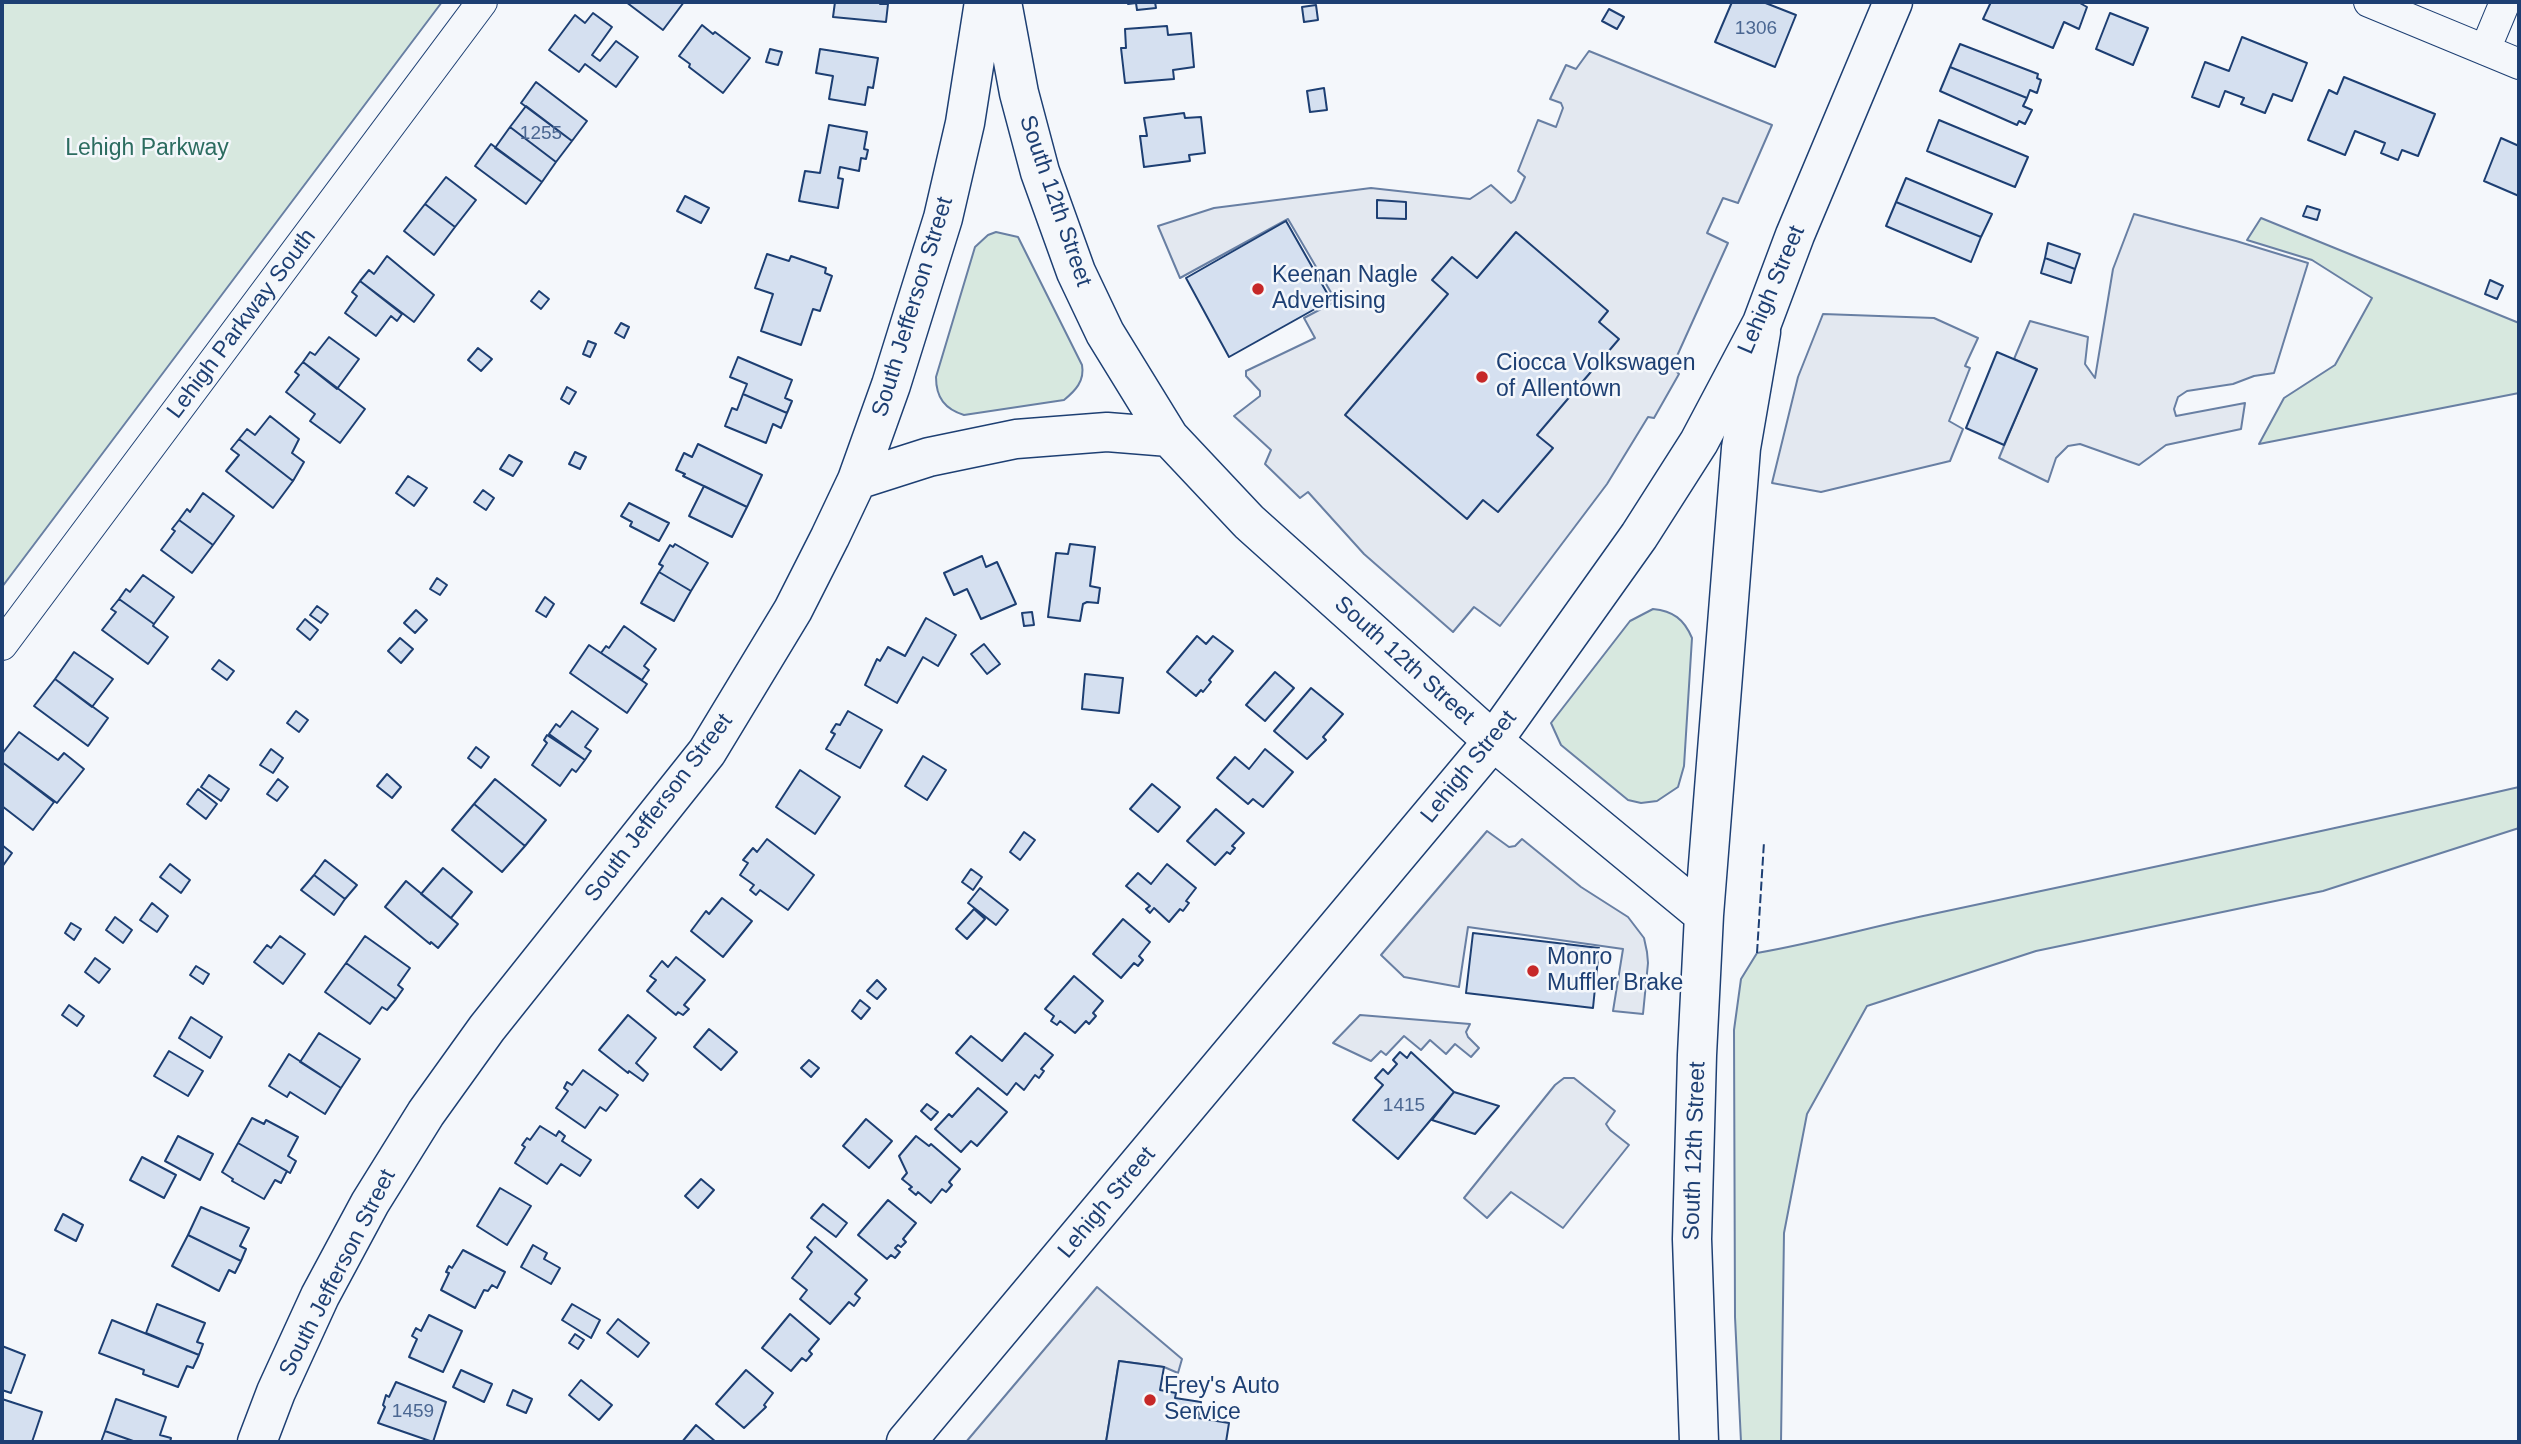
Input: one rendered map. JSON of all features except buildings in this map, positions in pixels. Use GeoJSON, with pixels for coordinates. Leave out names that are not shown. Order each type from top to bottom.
{"type":"FeatureCollection","features":[{"type":"Feature","properties":{"kind":"main road","name":"South Jefferson Street"},"geometry":{"type":"LineString","coordinates":[[257,1442],[276,1392],[320,1296],[370,1203],[426,1113],[487,1028],[707,752],[793,610],[857,480],[903,349],[943,218],[965,123],[984,2]]}},
{"type":"Feature","properties":{"kind":"main road","name":"South 12th Street"},"geometry":{"type":"LineString","coordinates":[[1002,2],[1019,93],[1040,172],[1076,272],[1105,333],[1168,437],[1249,522],[1493,741],[1704,915],[1692,1239],[1699,1442]]}},
{"type":"Feature","properties":{"kind":"main road","name":"Lehigh Street"},"geometry":{"type":"LineString","coordinates":[[906,1442],[1493,741],[1639,536],[1699,442],[1762,323],[1795,235],[1893,2]]}},
{"type":"Feature","properties":{"kind":"main road"},"geometry":{"type":"LineString","coordinates":[[1704,915],[1741,448],[1762,323]]}},
{"type":"Feature","properties":{"kind":"main road"},"geometry":{"type":"LineString","coordinates":[[857,480],[929,457],[1016,439],[1107,432],[1168,437]]}},
{"type":"Feature","properties":{"kind":"street","name":"Lehigh Parkway South"},"geometry":{"type":"LineString","coordinates":[[2,645],[482,2]]}},
{"type":"Feature","properties":{"kind":"street"},"geometry":{"type":"LineString","coordinates":[[2369,2],[2519,64]]}},
{"type":"Feature","properties":{"kind":"street"},"geometry":{"type":"LineString","coordinates":[[2485,50],[2505,2]]}},
{"type":"Feature","properties":{"kind":"green space","name":"Lehigh Parkway"},"geometry":{"type":"Polygon","coordinates":[[[2,2],[442,2],[2,587],[2,2]]]}},
{"type":"Feature","properties":{"kind":"green space"},"geometry":{"type":"Polygon","coordinates":[[[2261,218],[2519,323],[2519,393],[2259,444],[2284,398],[2335,365],[2372,298],[2312,260],[2247,240],[2261,218]]]}},
{"type":"Feature","properties":{"kind":"green space"},"geometry":{"type":"Polygon","coordinates":[[[996,232],[1018,237],[1083,371],[1081,381],[1064,400],[964,415],[943,402],[936,377],[975,247],[988,235],[996,232]]]}},
{"type":"Feature","properties":{"kind":"green space"},"geometry":{"type":"Polygon","coordinates":[[[1653,609],[1677,617],[1692,638],[1684,766],[1678,787],[1657,801],[1641,803],[1628,800],[1561,745],[1551,723],[1630,621],[1653,609]]]}},
{"type":"Feature","properties":{"kind":"green space"},"geometry":{"type":"Polygon","coordinates":[[[2519,787],[2519,828],[2323,891],[2036,951],[1867,1006],[1807,1114],[1784,1233],[1781,1442],[1741,1442],[1735,1317],[1734,1030],[1741,979],[1757,953],[2519,787]]]}},
{"type":"Feature","properties":{"kind":"shaded area"},"geometry":{"type":"Polygon","coordinates":[[[1589,51],[1772,125],[1738,203],[1723,198],[1707,233],[1728,243],[1677,356],[1673,368],[1679,374],[1654,418],[1648,417],[1607,484],[1500,626],[1474,607],[1453,632],[1364,554],[1308,492],[1300,498],[1265,464],[1271,450],[1234,416],[1260,396],[1260,391],[1246,376],[1246,371],[1315,338],[1304,318],[1336,301],[1288,219],[1180,278],[1158,226],[1214,208],[1371,188],[1470,199],[1491,185],[1511,203],[1525,177],[1518,171],[1538,120],[1556,127],[1563,108],[1561,103],[1550,99],[1566,65],[1576,69],[1589,51]]]}},
{"type":"Feature","properties":{"kind":"shaded area"},"geometry":{"type":"Polygon","coordinates":[[[2134,214],[2308,263],[2274,373],[2254,376],[2233,384],[2187,391],[2178,397],[2174,409],[2176,416],[2245,403],[2241,429],[2166,445],[2139,465],[2080,444],[2068,446],[2056,458],[2048,482],[1999,458],[2036,369],[2014,359],[2030,321],[2088,337],[2085,364],[2095,378],[2113,269],[2134,214]]]}},
{"type":"Feature","properties":{"kind":"shaded area"},"geometry":{"type":"Polygon","coordinates":[[[1823,314],[1934,318],[1978,338],[1965,366],[1970,368],[1949,421],[1963,429],[1950,461],[1821,492],[1772,483],[1798,377],[1823,314]]]}},
{"type":"Feature","properties":{"kind":"shaded area"},"geometry":{"type":"Polygon","coordinates":[[[1487,831],[1509,847],[1515,846],[1522,839],[1581,887],[1628,917],[1644,938],[1647,952],[1643,1014],[1613,1011],[1623,949],[1468,927],[1459,987],[1404,977],[1381,955],[1487,831]]]}},
{"type":"Feature","properties":{"kind":"shaded area"},"geometry":{"type":"Polygon","coordinates":[[[1360,1015],[1470,1024],[1466,1032],[1479,1048],[1471,1057],[1455,1044],[1446,1054],[1430,1040],[1421,1050],[1404,1036],[1386,1055],[1381,1051],[1371,1061],[1333,1043],[1360,1015]]]}},
{"type":"Feature","properties":{"kind":"shaded area"},"geometry":{"type":"Polygon","coordinates":[[[1564,1078],[1574,1078],[1615,1111],[1606,1124],[1629,1145],[1563,1228],[1511,1192],[1487,1218],[1464,1198],[1555,1085],[1564,1078]]]}},
{"type":"Feature","properties":{"kind":"shaded area"},"geometry":{"type":"Polygon","coordinates":[[[1097,1287],[1182,1359],[1178,1373],[1164,1367],[1119,1361],[1106,1442],[966,1442],[1097,1287]]]}},
{"type":"Feature","properties":{"kind":"fence"},"geometry":{"type":"LineString","coordinates":[[1757,953],[1764,842]]}},
{"type":"Feature","properties":{"kind":"place","name":"Keenan Nagle Advertising"},"geometry":{"type":"Point","coordinates":[1258,289]}},
{"type":"Feature","properties":{"kind":"place","name":"Ciocca Volkswagen of Allentown"},"geometry":{"type":"Point","coordinates":[1482,377]}},
{"type":"Feature","properties":{"kind":"place","name":"Monro Muffler Brake"},"geometry":{"type":"Point","coordinates":[1533,971]}},
{"type":"Feature","properties":{"kind":"place","name":"Frey's Auto Service"},"geometry":{"type":"Point","coordinates":[1150,1400]}}]}
